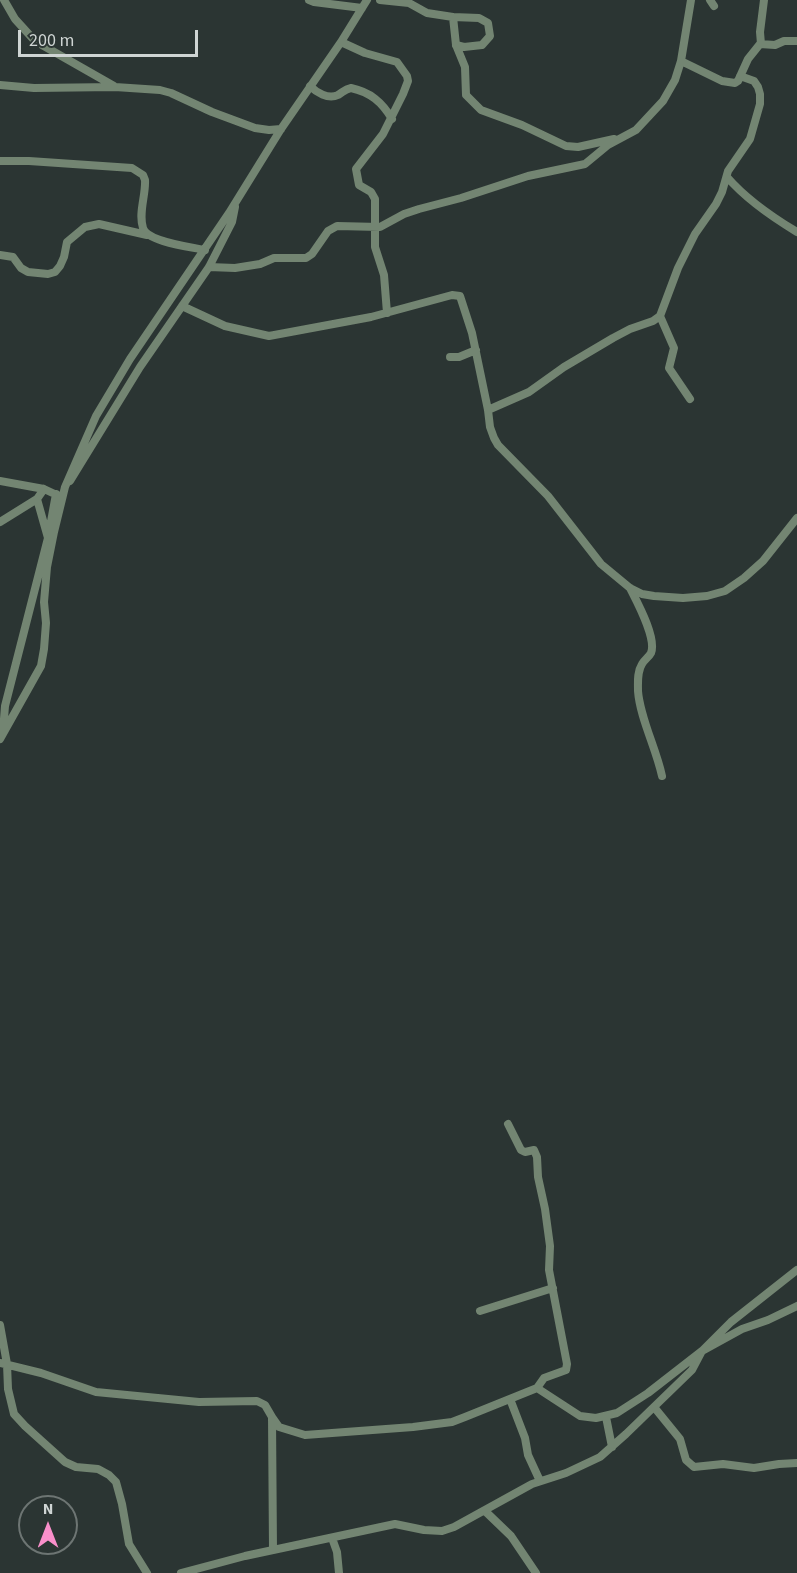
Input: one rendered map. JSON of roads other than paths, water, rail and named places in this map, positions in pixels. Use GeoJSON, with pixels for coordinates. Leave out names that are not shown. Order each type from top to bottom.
{"type":"FeatureCollection","features":[{"type":"Feature","properties":{"kind":"street"},"geometry":{"type":"LineString","coordinates":[[4,0],[15,19],[35,41],[115,87]]}},
{"type":"Feature","properties":{"kind":"street"},"geometry":{"type":"LineString","coordinates":[[309,0],[362,8]]}},
{"type":"Feature","properties":{"kind":"street"},"geometry":{"type":"LineString","coordinates":[[65,488],[96,416],[129,359],[205,250],[281,129],[367,0]]}},
{"type":"Feature","properties":{"kind":"street"},"geometry":{"type":"LineString","coordinates":[[380,0],[409,3],[427,13],[479,18],[488,23],[490,36],[482,45],[475,47],[456,45]]}},
{"type":"Feature","properties":{"kind":"street"},"geometry":{"type":"LineString","coordinates":[[209,267],[235,268],[260,264],[274,258],[306,258],[312,254],[328,231],[337,226],[375,228],[383,226],[419,208],[461,198],[528,176],[585,164],[608,145],[643,124],[663,101],[675,80],[681,61],[691,0]]}},
{"type":"Feature","properties":{"kind":"street"},"geometry":{"type":"LineString","coordinates":[[681,61],[704,74],[735,83],[748,59],[761,44],[760,32],[764,0]]}},
{"type":"Feature","properties":{"kind":"street"},"geometry":{"type":"LineString","coordinates":[[453,17],[456,45],[465,67],[466,95],[481,110],[522,125],[566,146],[585,146],[622,137]]}},
{"type":"Feature","properties":{"kind":"street"},"geometry":{"type":"LineString","coordinates":[[761,44],[775,45],[784,41],[797,41]]}},
{"type":"Feature","properties":{"kind":"street"},"geometry":{"type":"LineString","coordinates":[[341,42],[397,62],[408,81],[392,119],[372,150],[356,169],[359,185],[371,192],[375,199],[375,247],[384,275],[387,313]]}},
{"type":"Feature","properties":{"kind":"street"},"geometry":{"type":"LineString","coordinates":[[489,410],[529,392],[564,367],[613,338],[660,316],[691,243],[716,204],[728,171],[750,139],[760,104],[758,87],[754,81],[740,76]]}},
{"type":"Feature","properties":{"kind":"street"},"geometry":{"type":"LineString","coordinates":[[0,85],[42,88],[115,87],[166,92],[255,128],[281,129]]}},
{"type":"Feature","properties":{"kind":"street"},"geometry":{"type":"LineString","coordinates":[[309,86],[331,97],[351,88],[362,91],[382,103],[392,119]]}},
{"type":"Feature","properties":{"kind":"street"},"geometry":{"type":"LineString","coordinates":[[0,161],[123,167],[139,171],[145,180],[142,221],[147,235]]}},
{"type":"Feature","properties":{"kind":"street"},"geometry":{"type":"LineString","coordinates":[[727,177],[772,216],[797,231]]}},
{"type":"Feature","properties":{"kind":"street"},"geometry":{"type":"LineString","coordinates":[[2,735],[3,714],[50,541],[59,496],[77,472],[131,380],[209,267],[232,222],[236,203]]}},
{"type":"Feature","properties":{"kind":"street"},"geometry":{"type":"LineString","coordinates":[[0,255],[13,257],[28,273],[55,272],[64,257],[67,242],[85,226],[99,224],[205,250]]}},
{"type":"Feature","properties":{"kind":"street"},"geometry":{"type":"LineString","coordinates":[[182,306],[225,326],[269,336],[387,313],[432,299],[452,295],[460,296],[476,350],[489,410],[490,427],[498,445],[548,496],[601,564],[630,588],[654,596],[683,598],[707,596],[724,591],[744,578],[763,561],[797,518]]}},
{"type":"Feature","properties":{"kind":"street"},"geometry":{"type":"LineString","coordinates":[[660,316],[674,348],[669,368],[690,399]]}},
{"type":"Feature","properties":{"kind":"street"},"geometry":{"type":"LineString","coordinates":[[450,357],[459,357],[476,350]]}},
{"type":"Feature","properties":{"kind":"street"},"geometry":{"type":"LineString","coordinates":[[0,481],[44,489],[59,496]]}},
{"type":"Feature","properties":{"kind":"street"},"geometry":{"type":"LineString","coordinates":[[0,522],[37,499],[44,489]]}},
{"type":"Feature","properties":{"kind":"street"},"geometry":{"type":"LineString","coordinates":[[2,735],[41,666],[45,650],[44,602],[50,541],[37,499]]}},
{"type":"Feature","properties":{"kind":"street"},"geometry":{"type":"LineString","coordinates":[[630,588],[644,618],[652,646],[639,672],[638,691],[663,776]]}},
{"type":"Feature","properties":{"kind":"street"},"geometry":{"type":"LineString","coordinates":[[0,692],[10,687]]}},
{"type":"Feature","properties":{"kind":"street"},"geometry":{"type":"LineString","coordinates":[[3,1364],[57,1378],[96,1392],[199,1402],[257,1401],[265,1405],[279,1427],[305,1435],[452,1422],[537,1388],[544,1378],[566,1370],[567,1367],[549,1269],[550,1246],[545,1209],[537,1177],[537,1157],[534,1150],[525,1152],[521,1150],[508,1124]]}},
{"type":"Feature","properties":{"kind":"street"},"geometry":{"type":"LineString","coordinates":[[537,1388],[580,1416],[606,1417],[629,1407],[702,1351],[731,1322],[797,1270]]}},
{"type":"Feature","properties":{"kind":"street"},"geometry":{"type":"LineString","coordinates":[[480,1311],[553,1288]]}},
{"type":"Feature","properties":{"kind":"street"},"geometry":{"type":"LineString","coordinates":[[181,1573],[273,1550],[395,1524],[442,1531],[454,1527],[540,1481],[566,1473],[600,1457],[693,1370],[702,1351],[742,1329],[797,1306]]}},
{"type":"Feature","properties":{"kind":"street"},"geometry":{"type":"LineString","coordinates":[[0,1325],[3,1364],[14,1414],[69,1464],[98,1470],[108,1474],[116,1482],[129,1544],[147,1573]]}},
{"type":"Feature","properties":{"kind":"street"},"geometry":{"type":"LineString","coordinates":[[510,1399],[525,1438],[528,1455],[540,1481]]}},
{"type":"Feature","properties":{"kind":"street"},"geometry":{"type":"LineString","coordinates":[[654,1407],[681,1439],[686,1460],[694,1467],[723,1464],[754,1468],[797,1463]]}},
{"type":"Feature","properties":{"kind":"street"},"geometry":{"type":"LineString","coordinates":[[272,1417],[273,1550]]}},
{"type":"Feature","properties":{"kind":"street"},"geometry":{"type":"LineString","coordinates":[[606,1417],[612,1447]]}},
{"type":"Feature","properties":{"kind":"street"},"geometry":{"type":"LineString","coordinates":[[485,1511],[511,1536],[536,1573]]}},
{"type":"Feature","properties":{"kind":"street"},"geometry":{"type":"LineString","coordinates":[[332,1538],[337,1552],[339,1573]]}}]}
